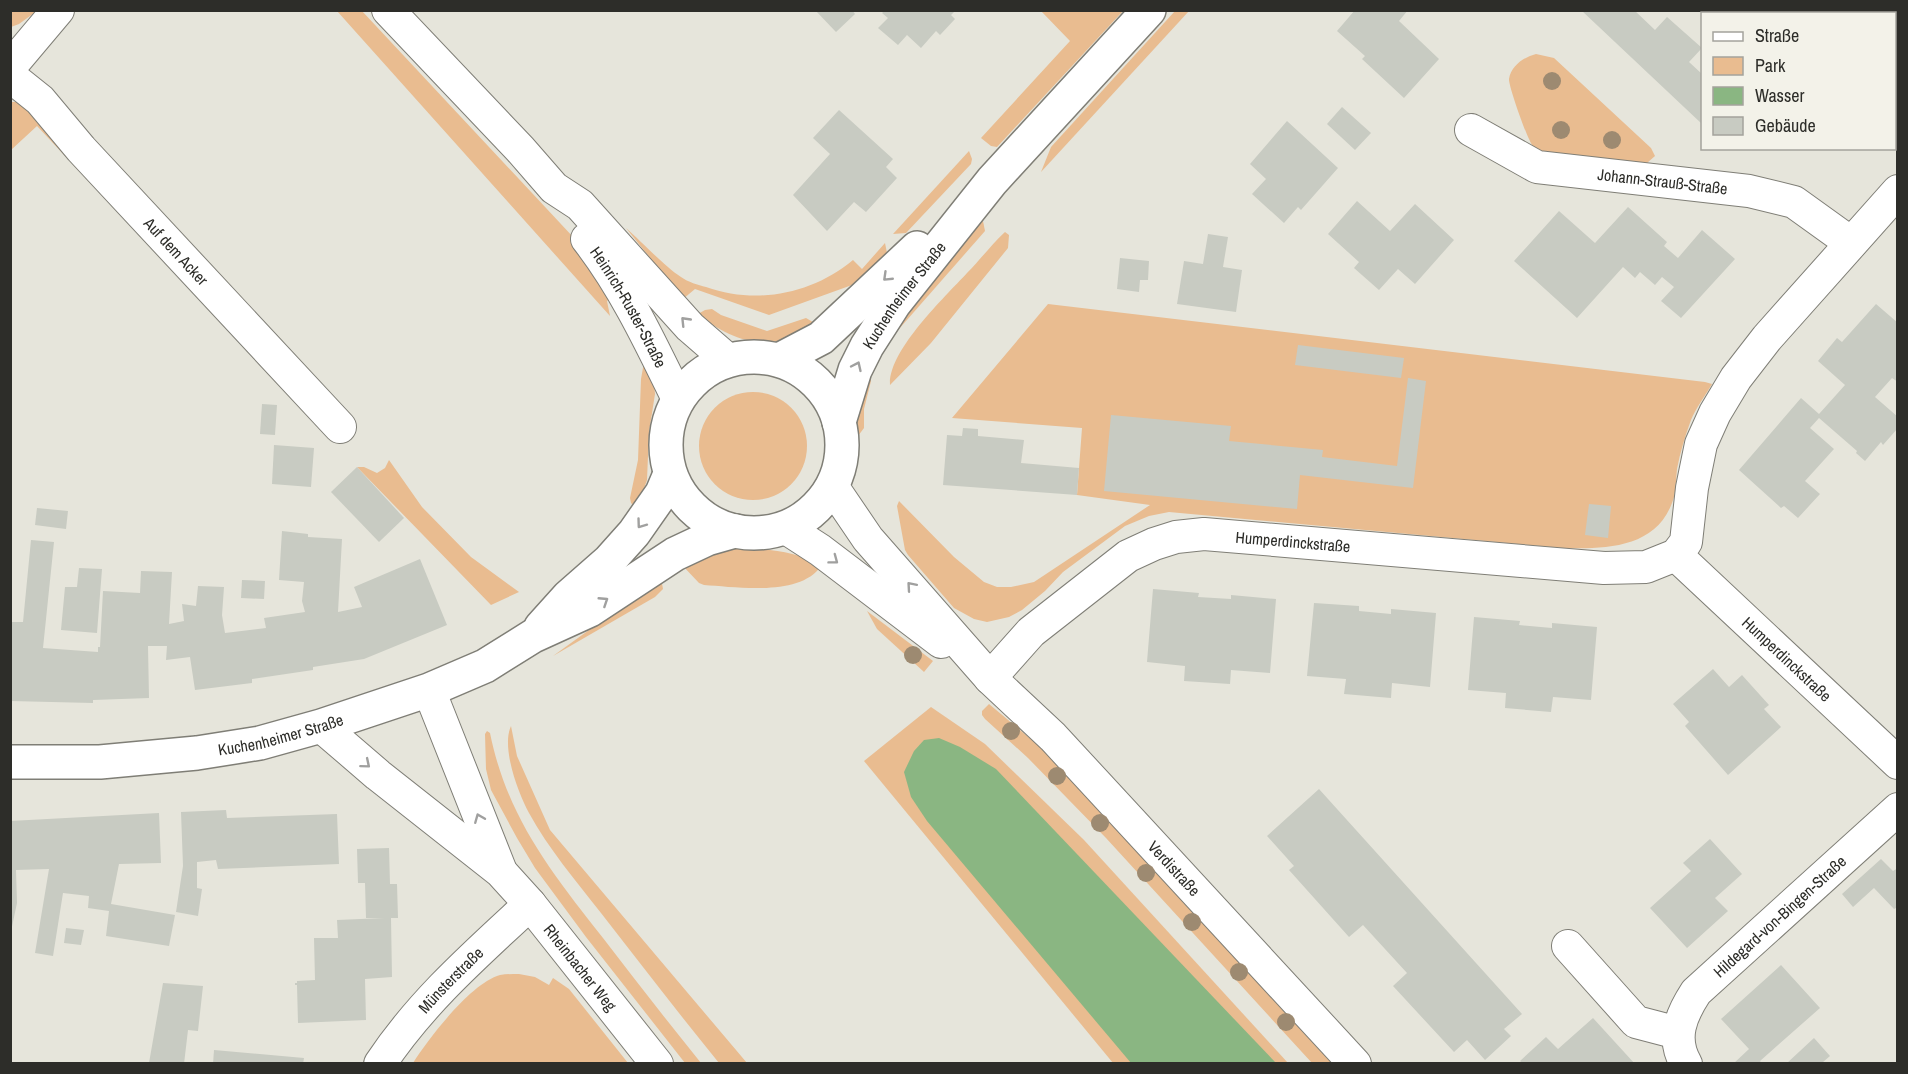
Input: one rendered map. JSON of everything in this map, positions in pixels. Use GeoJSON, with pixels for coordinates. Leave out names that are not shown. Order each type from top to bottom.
{"type":"FeatureCollection","features":[{"type":"Feature","properties":{"kind":"main road","name":"Kuchenheimer Straße"},"geometry":{"type":"LineString","coordinates":[[839,422],[855,370],[867,346],[894,304],[992,181],[1149,10]]}},
{"type":"Feature","properties":{"kind":"main road","name":"Kuchenheimer Straße"},"geometry":{"type":"LineString","coordinates":[[779,360],[821,338],[992,181]]}},
{"type":"Feature","properties":{"kind":"main road"},"geometry":{"type":"LineString","coordinates":[[754,356],[779,360],[802,371],[829,398],[839,422],[842,448],[837,473],[826,496],[808,515],[786,528],[760,533],[735,531],[711,522],[690,507],[682,497],[670,474],[666,455],[666,436],[672,411],[685,388],[705,371],[728,360],[754,356]]}},
{"type":"Feature","properties":{"kind":"main road","name":"Kuchenheimer Straße"},"geometry":{"type":"LineString","coordinates":[[533,636],[568,597],[609,561],[634,534],[662,493],[670,474]]}},
{"type":"Feature","properties":{"kind":"main road","name":"Kuchenheimer Straße"},"geometry":{"type":"LineString","coordinates":[[10,762],[100,762],[197,753],[260,742],[321,726],[429,690],[485,666],[533,636],[590,610],[675,554],[707,539],[735,531]]}},
{"type":"Feature","properties":{"kind":"street"},"geometry":{"type":"LineString","coordinates":[[10,68],[58,10]]}},
{"type":"Feature","properties":{"kind":"street","name":"Heinrich-Ruster-Straße"},"geometry":{"type":"LineString","coordinates":[[388,10],[554,188],[580,205],[690,327],[728,360]]}},
{"type":"Feature","properties":{"kind":"street","name":"Auf dem Acker"},"geometry":{"type":"LineString","coordinates":[[10,76],[40,100],[81,149],[340,427]]}},
{"type":"Feature","properties":{"kind":"street","name":"Johann-Strauß-Straße"},"geometry":{"type":"LineString","coordinates":[[1471,129],[1537,167],[1749,191],[1794,202],[1851,243]]}},
{"type":"Feature","properties":{"kind":"street","name":"Heinrich-Ruster-Straße"},"geometry":{"type":"LineString","coordinates":[[554,188],[567,216],[613,274],[678,399]]}},
{"type":"Feature","properties":{"kind":"street"},"geometry":{"type":"LineString","coordinates":[[1676,555],[1686,542],[1692,488],[1701,444],[1715,413],[1736,378],[1767,338],[1898,190]]}},
{"type":"Feature","properties":{"kind":"street","name":"Verdistraße"},"geometry":{"type":"LineString","coordinates":[[832,486],[868,539],[990,678],[1053,737],[1355,1064]]}},
{"type":"Feature","properties":{"kind":"street","name":"Verdistraße"},"geometry":{"type":"LineString","coordinates":[[786,528],[820,550],[990,678]]}},
{"type":"Feature","properties":{"kind":"street","name":"Humperdinckstraße"},"geometry":{"type":"LineString","coordinates":[[990,678],[1031,632],[1104,573],[1128,556],[1176,537],[1204,534],[1604,568],[1646,567],[1676,555],[1898,762]]}},
{"type":"Feature","properties":{"kind":"street","name":"Rheinbacher Weg"},"geometry":{"type":"LineString","coordinates":[[429,690],[501,872]]}},
{"type":"Feature","properties":{"kind":"street","name":"Rheinbacher Weg"},"geometry":{"type":"LineString","coordinates":[[321,726],[378,775],[501,872],[530,904],[657,1064]]}},
{"type":"Feature","properties":{"kind":"street","name":"Hildegard-von-Bingen-Straße"},"geometry":{"type":"LineString","coordinates":[[1678,1033],[1683,1014],[1696,992],[1898,809]]}},
{"type":"Feature","properties":{"kind":"street","name":"Münsterstraße"},"geometry":{"type":"LineString","coordinates":[[380,1064],[422,1009],[458,970],[530,904]]}},
{"type":"Feature","properties":{"kind":"street"},"geometry":{"type":"LineString","coordinates":[[1568,946],[1636,1022],[1678,1033],[1679,1047],[1686,1064]]}},
{"type":"Feature","properties":{"kind":"green space"},"geometry":{"type":"Polygon","coordinates":[[[11,10],[37,11],[11,27],[11,10]]]}},
{"type":"Feature","properties":{"kind":"green space"},"geometry":{"type":"Polygon","coordinates":[[[337,11],[362,11],[574,238],[613,297],[607,301],[610,316],[337,11]]]}},
{"type":"Feature","properties":{"kind":"green space"},"geometry":{"type":"Polygon","coordinates":[[[1041,11],[1123,11],[997,147],[991,146],[981,138],[1070,41],[1041,11]]]}},
{"type":"Feature","properties":{"kind":"green space"},"geometry":{"type":"Polygon","coordinates":[[[1175,11],[1189,11],[1041,172],[1051,147],[1175,11]]]}},
{"type":"Feature","properties":{"kind":"green space"},"geometry":{"type":"Polygon","coordinates":[[[1536,54],[1554,58],[1651,148],[1655,156],[1642,164],[1545,154],[1536,149],[1530,142],[1523,124],[1509,79],[1512,70],[1519,63],[1536,54]]]}},
{"type":"Feature","properties":{"kind":"green space"},"geometry":{"type":"Polygon","coordinates":[[[11,102],[19,102],[31,108],[263,358],[284,390],[37,126],[11,150],[11,102]]]}},
{"type":"Feature","properties":{"kind":"green space"},"geometry":{"type":"Polygon","coordinates":[[[969,151],[971,164],[906,233],[893,234],[969,151]]]}},
{"type":"Feature","properties":{"kind":"green space"},"geometry":{"type":"Polygon","coordinates":[[[983,221],[985,231],[892,337],[885,339],[944,263],[983,221]]]}},
{"type":"Feature","properties":{"kind":"green space"},"geometry":{"type":"Polygon","coordinates":[[[626,228],[667,267],[684,279],[725,292],[745,295],[783,293],[802,288],[837,272],[853,260],[862,269],[885,243],[887,253],[867,275],[864,274],[852,285],[769,315],[695,289],[683,299],[626,228]]]}},
{"type":"Feature","properties":{"kind":"green space"},"geometry":{"type":"Polygon","coordinates":[[[1005,232],[1009,235],[1008,248],[931,343],[890,385],[892,371],[907,341],[945,296],[1005,232]]]}},
{"type":"Feature","properties":{"kind":"green space"},"geometry":{"type":"Polygon","coordinates":[[[1048,304],[1712,384],[1695,411],[1689,426],[1678,463],[1674,497],[1667,514],[1644,536],[1629,542],[1596,548],[1562,548],[1169,512],[1149,516],[1125,526],[1063,572],[1022,610],[1009,617],[987,622],[974,619],[954,608],[908,555],[905,550],[897,506],[899,501],[954,557],[984,582],[997,587],[1011,587],[1034,582],[1150,505],[1077,495],[1082,428],[952,418],[1048,304]]]}},
{"type":"Feature","properties":{"kind":"green space"},"geometry":{"type":"Polygon","coordinates":[[[712,309],[721,315],[767,331],[806,318],[818,325],[782,340],[759,342],[727,333],[698,314],[712,309]]]}},
{"type":"Feature","properties":{"kind":"green space"},"geometry":{"type":"Polygon","coordinates":[[[644,362],[654,382],[655,394],[649,432],[647,480],[637,509],[631,503],[630,498],[638,460],[641,379],[644,362]]]}},
{"type":"Feature","properties":{"kind":"green space"},"geometry":{"type":"Polygon","coordinates":[[[871,375],[864,409],[864,428],[858,436],[855,413],[871,375]]]}},
{"type":"Feature","properties":{"kind":"green space"},"geometry":{"type":"Polygon","coordinates":[[[753,392],[774,396],[791,408],[803,425],[807,446],[803,467],[791,484],[774,496],[753,500],[732,496],[715,484],[703,467],[699,446],[703,425],[715,408],[732,396],[753,392]]]}},
{"type":"Feature","properties":{"kind":"green space"},"geometry":{"type":"Polygon","coordinates":[[[389,460],[422,507],[471,557],[519,592],[491,605],[357,467],[364,467],[377,473],[385,468],[389,460]]]}},
{"type":"Feature","properties":{"kind":"green space"},"geometry":{"type":"Polygon","coordinates":[[[726,549],[787,553],[821,566],[811,576],[798,582],[767,588],[750,588],[704,585],[699,583],[682,565],[726,549]]]}},
{"type":"Feature","properties":{"kind":"green space"},"geometry":{"type":"Polygon","coordinates":[[[661,578],[663,589],[655,597],[553,656],[661,578]]]}},
{"type":"Feature","properties":{"kind":"green space"},"geometry":{"type":"Polygon","coordinates":[[[867,611],[933,661],[924,672],[877,629],[867,611]]]}},
{"type":"Feature","properties":{"kind":"green space"},"geometry":{"type":"Polygon","coordinates":[[[989,704],[1045,751],[1338,1063],[1312,1063],[1106,838],[1028,758],[985,719],[982,711],[989,704]]]}},
{"type":"Feature","properties":{"kind":"green space"},"geometry":{"type":"Polygon","coordinates":[[[931,707],[985,744],[1084,840],[1288,1063],[1113,1063],[864,761],[931,707]]]}},
{"type":"Feature","properties":{"kind":"green space"},"geometry":{"type":"Polygon","coordinates":[[[511,726],[517,756],[550,830],[747,1063],[719,1063],[554,852],[529,813],[520,794],[509,757],[508,735],[511,726]]]}},
{"type":"Feature","properties":{"kind":"green space"},"geometry":{"type":"Polygon","coordinates":[[[487,731],[490,733],[508,791],[533,842],[566,890],[701,1063],[685,1063],[535,868],[491,790],[486,769],[485,734],[487,731]]]}},
{"type":"Feature","properties":{"kind":"green space"},"geometry":{"type":"Polygon","coordinates":[[[519,974],[535,977],[549,985],[553,978],[569,989],[628,1063],[413,1063],[440,1026],[476,989],[500,975],[519,974]]]}},
{"type":"Feature","properties":{"kind":"water"},"geometry":{"type":"Polygon","coordinates":[[[939,738],[960,747],[996,769],[1276,1063],[1131,1063],[927,821],[911,797],[904,772],[914,751],[924,740],[939,738]]]}},
{"type":"Feature","properties":{"kind":"building"},"geometry":{"type":"Polygon","coordinates":[[[815,10],[852,10],[855,14],[836,32],[815,10]]]}},
{"type":"Feature","properties":{"kind":"building"},"geometry":{"type":"Polygon","coordinates":[[[885,10],[952,10],[954,12],[951,15],[955,19],[940,35],[936,31],[921,48],[907,35],[898,45],[878,28],[888,18],[882,13],[885,10]]]}},
{"type":"Feature","properties":{"kind":"building"},"geometry":{"type":"Polygon","coordinates":[[[1355,10],[1408,10],[1399,21],[1439,59],[1404,98],[1362,59],[1365,56],[1337,31],[1355,10]]]}},
{"type":"Feature","properties":{"kind":"building"},"geometry":{"type":"Polygon","coordinates":[[[1581,10],[1634,10],[1655,30],[1667,17],[1701,47],[1689,62],[1701,73],[1701,123],[1581,10]]]}},
{"type":"Feature","properties":{"kind":"building"},"geometry":{"type":"Polygon","coordinates":[[[1791,10],[1882,10],[1884,12],[1793,12],[1791,10]]]}},
{"type":"Feature","properties":{"kind":"building"},"geometry":{"type":"Polygon","coordinates":[[[1896,24],[1898,25],[1898,119],[1896,120],[1896,24]]]}},
{"type":"Feature","properties":{"kind":"building"},"geometry":{"type":"Polygon","coordinates":[[[1342,107],[1371,133],[1355,150],[1327,124],[1342,107]]]}},
{"type":"Feature","properties":{"kind":"building"},"geometry":{"type":"Polygon","coordinates":[[[839,110],[893,159],[886,167],[897,178],[866,212],[854,202],[827,231],[793,195],[830,154],[813,138],[839,110]]]}},
{"type":"Feature","properties":{"kind":"building"},"geometry":{"type":"Polygon","coordinates":[[[1287,121],[1338,168],[1301,210],[1298,207],[1284,223],[1252,194],[1266,179],[1250,164],[1287,121]]]}},
{"type":"Feature","properties":{"kind":"building"},"geometry":{"type":"Polygon","coordinates":[[[1357,201],[1390,231],[1415,204],[1454,240],[1415,284],[1398,269],[1379,290],[1354,268],[1359,262],[1328,234],[1357,201]]]}},
{"type":"Feature","properties":{"kind":"building"},"geometry":{"type":"Polygon","coordinates":[[[1628,207],[1667,242],[1664,246],[1678,258],[1702,230],[1735,259],[1681,318],[1661,301],[1674,287],[1662,277],[1655,285],[1640,272],[1635,278],[1623,267],[1577,318],[1514,261],[1559,211],[1595,243],[1628,207]]]}},
{"type":"Feature","properties":{"kind":"building"},"geometry":{"type":"Polygon","coordinates":[[[1208,234],[1228,237],[1223,267],[1242,270],[1236,312],[1177,304],[1184,261],[1203,264],[1208,234]]]}},
{"type":"Feature","properties":{"kind":"building"},"geometry":{"type":"Polygon","coordinates":[[[1120,258],[1149,261],[1148,280],[1140,280],[1139,292],[1117,289],[1120,258]]]}},
{"type":"Feature","properties":{"kind":"building"},"geometry":{"type":"Polygon","coordinates":[[[1876,304],[1898,323],[1898,382],[1892,378],[1875,397],[1898,417],[1898,428],[1883,445],[1881,442],[1865,461],[1856,453],[1857,451],[1819,418],[1810,428],[1834,449],[1805,481],[1820,494],[1798,518],[1784,506],[1781,508],[1739,470],[1801,398],[1819,414],[1845,385],[1818,361],[1837,338],[1842,342],[1876,304]]]}},
{"type":"Feature","properties":{"kind":"building"},"geometry":{"type":"Polygon","coordinates":[[[1298,345],[1404,358],[1401,378],[1295,365],[1298,345]]]}},
{"type":"Feature","properties":{"kind":"building"},"geometry":{"type":"Polygon","coordinates":[[[1408,378],[1426,381],[1413,488],[1300,475],[1297,509],[1104,491],[1111,415],[1231,426],[1229,441],[1323,450],[1322,457],[1397,466],[1408,378]]]}},
{"type":"Feature","properties":{"kind":"building"},"geometry":{"type":"Polygon","coordinates":[[[262,404],[277,405],[275,435],[260,434],[262,404]]]}},
{"type":"Feature","properties":{"kind":"building"},"geometry":{"type":"Polygon","coordinates":[[[963,428],[978,429],[978,436],[1024,440],[1021,463],[1079,468],[1077,495],[943,485],[947,435],[962,436],[963,428]]]}},
{"type":"Feature","properties":{"kind":"building"},"geometry":{"type":"Polygon","coordinates":[[[274,445],[314,448],[311,487],[272,484],[274,445]]]}},
{"type":"Feature","properties":{"kind":"building"},"geometry":{"type":"Polygon","coordinates":[[[357,467],[404,518],[379,542],[331,492],[357,467]]]}},
{"type":"Feature","properties":{"kind":"building"},"geometry":{"type":"Polygon","coordinates":[[[1589,504],[1611,506],[1608,538],[1585,535],[1589,504]]]}},
{"type":"Feature","properties":{"kind":"building"},"geometry":{"type":"Polygon","coordinates":[[[37,508],[68,511],[66,529],[35,525],[37,508]]]}},
{"type":"Feature","properties":{"kind":"building"},"geometry":{"type":"Polygon","coordinates":[[[282,531],[308,534],[308,537],[342,539],[338,612],[362,607],[354,587],[420,559],[447,625],[364,659],[313,667],[313,670],[252,679],[252,683],[195,690],[190,657],[166,660],[167,646],[148,646],[149,698],[93,700],[93,703],[10,701],[10,622],[23,622],[31,540],[54,542],[43,648],[98,652],[103,591],[140,593],[141,571],[172,572],[169,624],[184,621],[182,604],[196,606],[198,586],[224,587],[222,615],[225,633],[266,628],[264,618],[305,612],[302,601],[304,582],[279,580],[282,531]]]}},
{"type":"Feature","properties":{"kind":"building"},"geometry":{"type":"Polygon","coordinates":[[[79,568],[102,569],[97,633],[61,630],[65,587],[77,587],[79,568]]]}},
{"type":"Feature","properties":{"kind":"building"},"geometry":{"type":"Polygon","coordinates":[[[242,580],[265,581],[264,599],[241,598],[242,580]]]}},
{"type":"Feature","properties":{"kind":"building"},"geometry":{"type":"Polygon","coordinates":[[[1153,589],[1199,593],[1198,597],[1231,599],[1231,595],[1276,599],[1270,673],[1231,670],[1230,684],[1184,681],[1185,666],[1147,662],[1153,589]]]}},
{"type":"Feature","properties":{"kind":"building"},"geometry":{"type":"Polygon","coordinates":[[[1314,603],[1359,606],[1359,611],[1391,614],[1391,609],[1436,613],[1430,687],[1392,683],[1391,698],[1344,694],[1346,679],[1307,676],[1314,603]]]}},
{"type":"Feature","properties":{"kind":"building"},"geometry":{"type":"Polygon","coordinates":[[[1474,617],[1520,621],[1519,625],[1552,628],[1552,623],[1597,627],[1591,700],[1553,697],[1551,712],[1505,708],[1506,693],[1468,690],[1474,617]]]}},
{"type":"Feature","properties":{"kind":"building"},"geometry":{"type":"Polygon","coordinates":[[[1713,669],[1729,687],[1742,675],[1769,705],[1764,709],[1781,727],[1728,775],[1685,726],[1689,722],[1673,704],[1713,669]]]}},
{"type":"Feature","properties":{"kind":"building"},"geometry":{"type":"Polygon","coordinates":[[[1319,789],[1522,1014],[1504,1029],[1511,1036],[1485,1060],[1467,1040],[1454,1052],[1393,986],[1407,973],[1363,925],[1349,937],[1289,870],[1294,866],[1267,836],[1319,789]]]}},
{"type":"Feature","properties":{"kind":"building"},"geometry":{"type":"Polygon","coordinates":[[[226,810],[227,818],[337,814],[339,864],[218,869],[216,860],[197,862],[197,888],[202,889],[198,916],[176,912],[183,866],[181,812],[226,810]]]}},
{"type":"Feature","properties":{"kind":"building"},"geometry":{"type":"Polygon","coordinates":[[[159,813],[161,863],[119,864],[111,904],[175,915],[169,946],[106,936],[109,911],[88,908],[89,896],[63,893],[53,956],[35,953],[49,869],[16,870],[17,903],[10,936],[10,821],[159,813]]]}},
{"type":"Feature","properties":{"kind":"building"},"geometry":{"type":"Polygon","coordinates":[[[1710,839],[1742,874],[1715,898],[1728,911],[1687,948],[1650,908],[1691,871],[1683,863],[1710,839]]]}},
{"type":"Feature","properties":{"kind":"building"},"geometry":{"type":"Polygon","coordinates":[[[389,848],[390,884],[397,884],[398,918],[391,918],[392,977],[365,979],[366,1020],[298,1023],[297,985],[295,983],[315,980],[314,938],[338,938],[337,920],[384,918],[366,918],[365,883],[358,883],[357,849],[389,848]]]}},
{"type":"Feature","properties":{"kind":"building"},"geometry":{"type":"Polygon","coordinates":[[[1881,859],[1893,871],[1898,868],[1898,907],[1894,909],[1874,888],[1853,907],[1842,894],[1881,859]]]}},
{"type":"Feature","properties":{"kind":"building"},"geometry":{"type":"Polygon","coordinates":[[[66,928],[84,930],[81,945],[64,943],[66,928]]]}},
{"type":"Feature","properties":{"kind":"building"},"geometry":{"type":"Polygon","coordinates":[[[1781,965],[1820,1008],[1760,1061],[1762,1064],[1733,1064],[1749,1049],[1721,1019],[1781,965]]]}},
{"type":"Feature","properties":{"kind":"building"},"geometry":{"type":"Polygon","coordinates":[[[163,983],[203,986],[198,1031],[188,1030],[184,1064],[149,1063],[163,983]]]}},
{"type":"Feature","properties":{"kind":"building"},"geometry":{"type":"Polygon","coordinates":[[[1593,1018],[1635,1064],[1523,1064],[1520,1061],[1546,1037],[1558,1049],[1593,1018]]]}},
{"type":"Feature","properties":{"kind":"building"},"geometry":{"type":"Polygon","coordinates":[[[1814,1038],[1830,1056],[1823,1062],[1825,1064],[1786,1064],[1814,1038]]]}},
{"type":"Feature","properties":{"kind":"building"},"geometry":{"type":"Polygon","coordinates":[[[214,1050],[304,1058],[303,1064],[213,1064],[214,1050]]]}}]}
